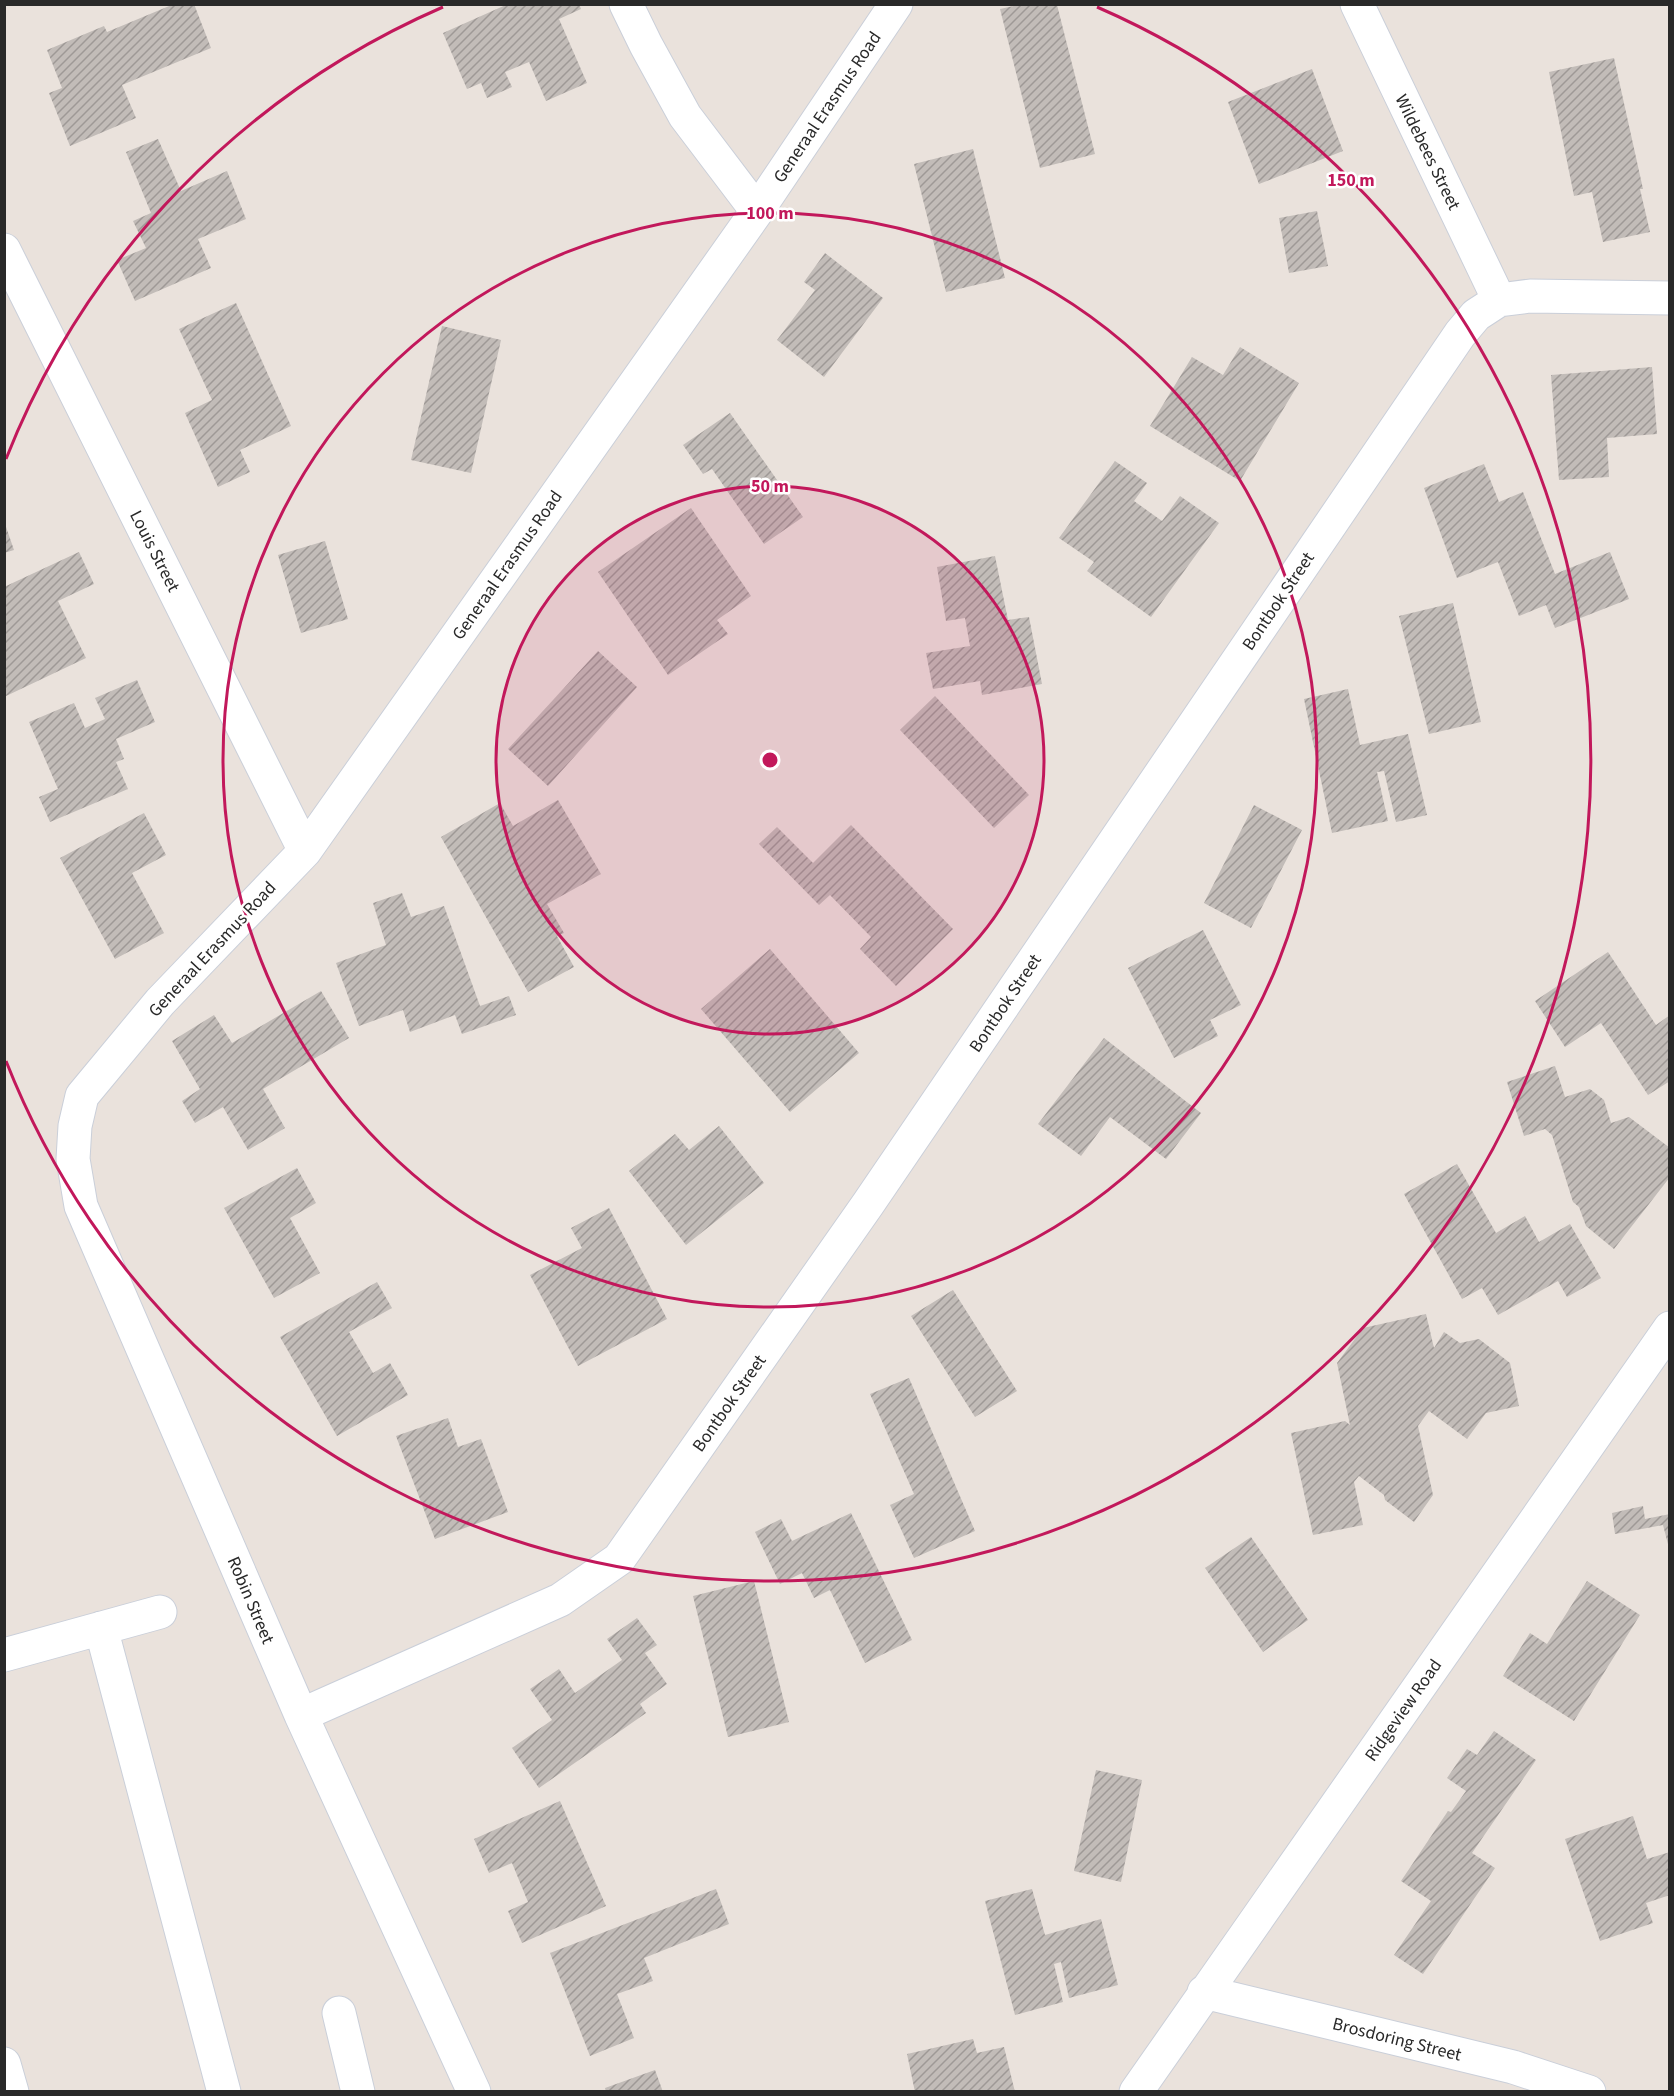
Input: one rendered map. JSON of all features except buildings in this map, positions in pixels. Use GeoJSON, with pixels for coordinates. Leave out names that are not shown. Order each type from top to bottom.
{"type":"FeatureCollection","features":[{"type":"Feature","properties":{"kind":"street"},"geometry":{"type":"LineString","coordinates":[[626,4],[685,116],[757,211]]}},
{"type":"Feature","properties":{"kind":"street","name":"Generaal Erasmus Road"},"geometry":{"type":"LineString","coordinates":[[82,1096],[160,1002],[305,851],[757,211],[896,4]]}},
{"type":"Feature","properties":{"kind":"street","name":"Wildebees Street"},"geometry":{"type":"LineString","coordinates":[[1357,4],[1499,300]]}},
{"type":"Feature","properties":{"kind":"street","name":"Louis Street"},"geometry":{"type":"LineString","coordinates":[[4,250],[305,851]]}},
{"type":"Feature","properties":{"kind":"street","name":"Bontbok Street"},"geometry":{"type":"LineString","coordinates":[[301,1715],[560,1600],[619,1559],[868,1204],[1460,334],[1476,315],[1499,300],[1530,296],[1670,298]]}},
{"type":"Feature","properties":{"kind":"street","name":"Robin Street"},"geometry":{"type":"LineString","coordinates":[[82,1096],[75,1126],[73,1159],[81,1206],[301,1715],[474,2091]]}},
{"type":"Feature","properties":{"kind":"street","name":"Ridgeview Road"},"geometry":{"type":"LineString","coordinates":[[1136,2091],[1670,1328]]}},
{"type":"Feature","properties":{"kind":"street"},"geometry":{"type":"LineString","coordinates":[[4,1654],[160,1612]]}},
{"type":"Feature","properties":{"kind":"street"},"geometry":{"type":"LineString","coordinates":[[101,1628],[224,2091]]}},
{"type":"Feature","properties":{"kind":"street","name":"Brosdoring Street"},"geometry":{"type":"LineString","coordinates":[[1204,1992],[1513,2067],[1589,2091]]}},
{"type":"Feature","properties":{"kind":"street"},"geometry":{"type":"LineString","coordinates":[[339,2013],[358,2091]]}},
{"type":"Feature","properties":{"kind":"street"},"geometry":{"type":"LineString","coordinates":[[4,2064],[12,2091]]}}]}
